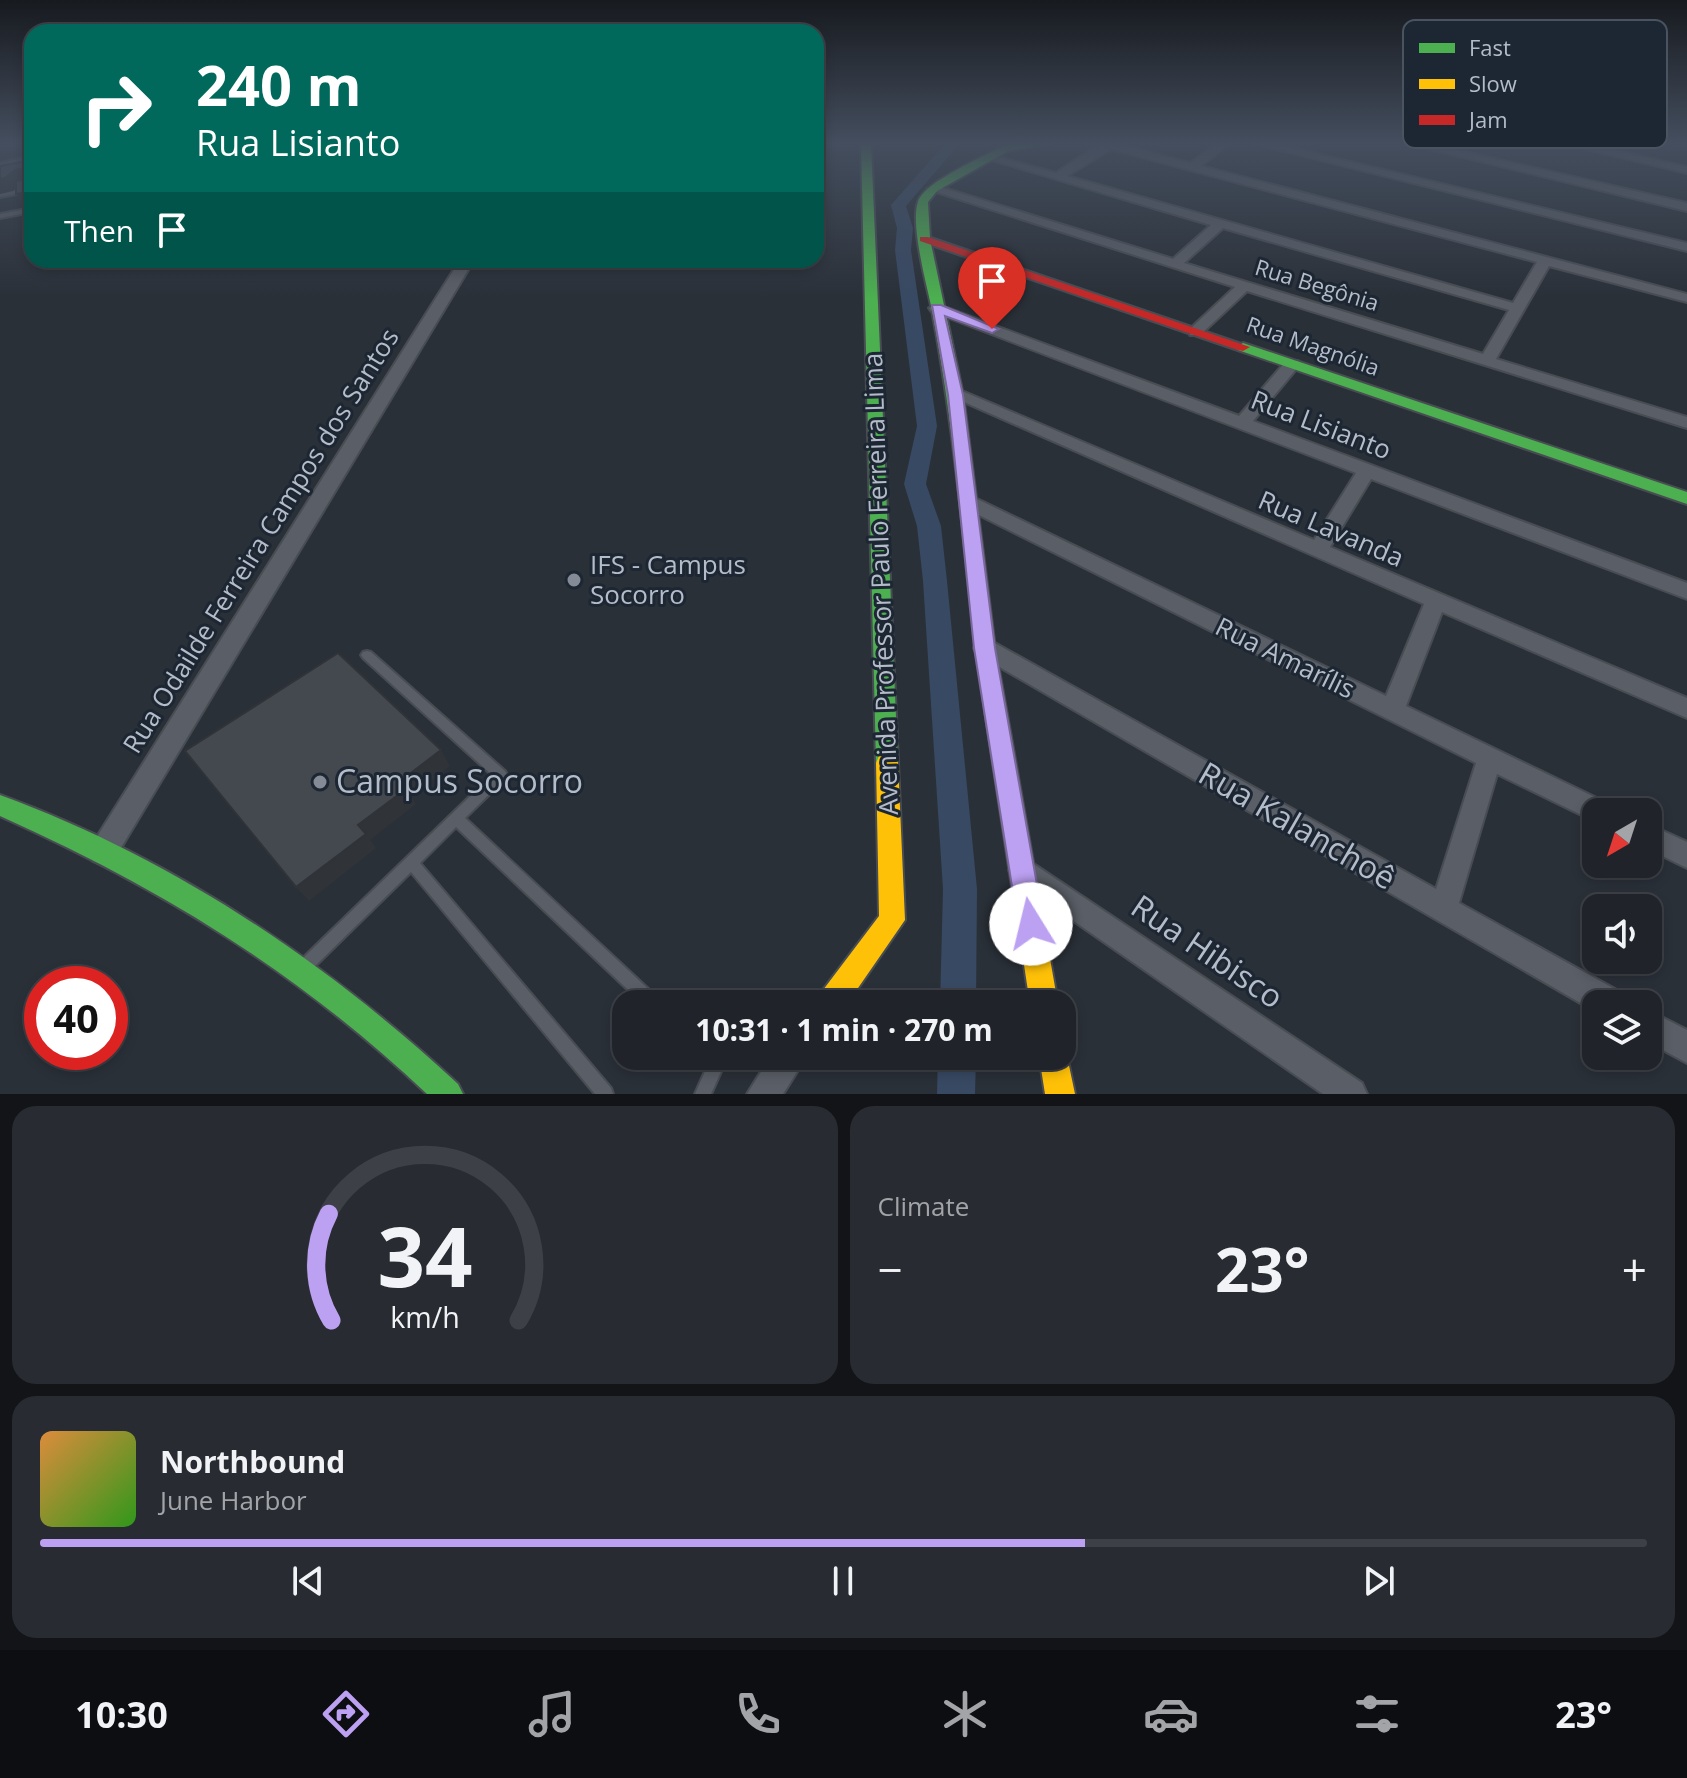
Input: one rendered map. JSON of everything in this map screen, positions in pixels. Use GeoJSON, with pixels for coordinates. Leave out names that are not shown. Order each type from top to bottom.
{"type":"FeatureCollection","features":[{"type":"Feature","properties":{"kind":"street","name":"Avenida Professor Paulo Ferreira Lima"},"geometry":{"type":"LineString","coordinates":[[840,990],[892,920],[868,195]]}},
{"type":"Feature","properties":{"kind":"street"},"geometry":{"type":"LineString","coordinates":[[928,195],[923,202],[924,239],[956,395],[985,648],[1042,990]]}},
{"type":"Feature","properties":{"kind":"street","name":"Rua Begônia"},"geometry":{"type":"LineString","coordinates":[[953,195],[1687,423]]}},
{"type":"Feature","properties":{"kind":"street"},"geometry":{"type":"LineString","coordinates":[[1122,195],[1516,308]]}},
{"type":"Feature","properties":{"kind":"street"},"geometry":{"type":"LineString","coordinates":[[1295,195],[1687,298]]}},
{"type":"Feature","properties":{"kind":"street"},"geometry":{"type":"LineString","coordinates":[[1480,195],[1687,247]]}},
{"type":"Feature","properties":{"kind":"street"},"geometry":{"type":"LineString","coordinates":[[1635,195],[1687,207]]}},
{"type":"Feature","properties":{"kind":"street"},"geometry":{"type":"LineString","coordinates":[[1175,264],[1221,223]]}},
{"type":"Feature","properties":{"kind":"street","name":"Rua Magnólia"},"geometry":{"type":"LineString","coordinates":[[924,239],[1687,498]]}},
{"type":"Feature","properties":{"kind":"street"},"geometry":{"type":"LineString","coordinates":[[1486,362],[1545,260]]}},
{"type":"Feature","properties":{"kind":"street","name":"Rua Odailde Ferreira Campos dos Santos"},"geometry":{"type":"LineString","coordinates":[[103,852],[462,268]]}},
{"type":"Feature","properties":{"kind":"street"},"geometry":{"type":"LineString","coordinates":[[1195,332],[1245,285]]}},
{"type":"Feature","properties":{"kind":"street","name":"Rua Lisianto"},"geometry":{"type":"LineString","coordinates":[[936,308],[1687,591]]}},
{"type":"Feature","properties":{"kind":"street"},"geometry":{"type":"LineString","coordinates":[[1243,422],[1292,364]]}},
{"type":"Feature","properties":{"kind":"street","name":"Rua Lavanda"},"geometry":{"type":"LineString","coordinates":[[956,395],[1687,708]]}},
{"type":"Feature","properties":{"kind":"street"},"geometry":{"type":"LineString","coordinates":[[1318,551],[1367,470]]}},
{"type":"Feature","properties":{"kind":"street","name":"Rua Amarílis"},"geometry":{"type":"LineString","coordinates":[[970,503],[1582,803]]}},
{"type":"Feature","properties":{"kind":"street"},"geometry":{"type":"LineString","coordinates":[[1392,711],[1435,602]]}},
{"type":"Feature","properties":{"kind":"street","name":"Rua Kalanchoê"},"geometry":{"type":"LineString","coordinates":[[985,648],[1586,990]]}},
{"type":"Feature","properties":{"kind":"street"},"geometry":{"type":"LineString","coordinates":[[1443,910],[1490,757]]}},
{"type":"Feature","properties":{"kind":"street"},"geometry":{"type":"LineString","coordinates":[[0,805],[103,852],[255,934],[347,999],[448,1094]]}},
{"type":"Feature","properties":{"kind":"street"},"geometry":{"type":"LineString","coordinates":[[1662,843],[1687,855]]}},
{"type":"Feature","properties":{"kind":"street","name":"Rua Hibisco"},"geometry":{"type":"LineString","coordinates":[[1023,870],[1351,1094]]}},
{"type":"Feature","properties":{"kind":"street"},"geometry":{"type":"LineString","coordinates":[[1662,1033],[1687,1047]]}},
{"type":"Feature","properties":{"kind":"street"},"geometry":{"type":"LineString","coordinates":[[763,1094],[781,1070]]}},
{"type":"Feature","properties":{"kind":"street"},"geometry":{"type":"LineString","coordinates":[[1056,1070],[1060,1094]]}},
{"type":"Feature","properties":{"kind":"lane"},"geometry":{"type":"LineString","coordinates":[[0,216],[24,212]]}},
{"type":"Feature","properties":{"kind":"lane"},"geometry":{"type":"LineString","coordinates":[[303,968],[361,908],[413,864],[501,775],[367,655]]}},
{"type":"Feature","properties":{"kind":"lane"},"geometry":{"type":"LineString","coordinates":[[458,820],[639,990]]}},
{"type":"Feature","properties":{"kind":"lane"},"geometry":{"type":"LineString","coordinates":[[413,864],[605,1094]]}},
{"type":"Feature","properties":{"kind":"lane"},"geometry":{"type":"LineString","coordinates":[[703,1094],[714,1070]]}},
{"type":"Feature","properties":{"kind":"building","name":"Campus Socorro"},"geometry":{"type":"Polygon","coordinates":[[[338,653],[441,750],[399,782],[406,789],[358,825],[366,834],[296,887],[185,751],[338,653]]]}},
{"type":"Feature","properties":{"kind":"waterway"},"geometry":{"type":"LineString","coordinates":[[907,195],[898,205],[905,228],[903,250],[927,426],[915,484],[929,526],[935,581],[960,889],[958,990]]}},
{"type":"Feature","properties":{"kind":"waterway"},"geometry":{"type":"LineString","coordinates":[[956,1094],[957,1070]]}},
{"type":"Feature","properties":{"kind":"traffic: fast"},"geometry":{"type":"LineString","coordinates":[[868,195],[887,763]]}},
{"type":"Feature","properties":{"kind":"traffic: fast"},"geometry":{"type":"LineString","coordinates":[[928,195],[923,202],[924,239],[956,395],[985,648],[1000,737]]}},
{"type":"Feature","properties":{"kind":"traffic: fast"},"geometry":{"type":"LineString","coordinates":[[1243,347],[1687,498]]}},
{"type":"Feature","properties":{"kind":"traffic: fast"},"geometry":{"type":"LineString","coordinates":[[0,805],[124,862],[239,927],[346,1004],[448,1094]]}},
{"type":"Feature","properties":{"kind":"traffic: slow"},"geometry":{"type":"LineString","coordinates":[[1000,737],[1042,990]]}},
{"type":"Feature","properties":{"kind":"traffic: slow"},"geometry":{"type":"LineString","coordinates":[[840,990],[892,920],[887,763]]}},
{"type":"Feature","properties":{"kind":"traffic: slow"},"geometry":{"type":"LineString","coordinates":[[1056,1070],[1060,1094]]}},
{"type":"Feature","properties":{"kind":"traffic: jam"},"geometry":{"type":"LineString","coordinates":[[924,239],[1243,347]]}},
{"type":"Feature","properties":{"kind":"place","name":"IFS - Campus Socorro"},"geometry":{"type":"Point","coordinates":[574,580]}},
{"type":"Feature","properties":{"kind":"place","name":"Campus Socorro"},"geometry":{"type":"Point","coordinates":[320,782]}},
{"type":"Feature","properties":{"kind":"route"},"geometry":{"type":"LineString","coordinates":[[992,329],[936,308],[956,395],[985,648],[1031,924]]}}]}
